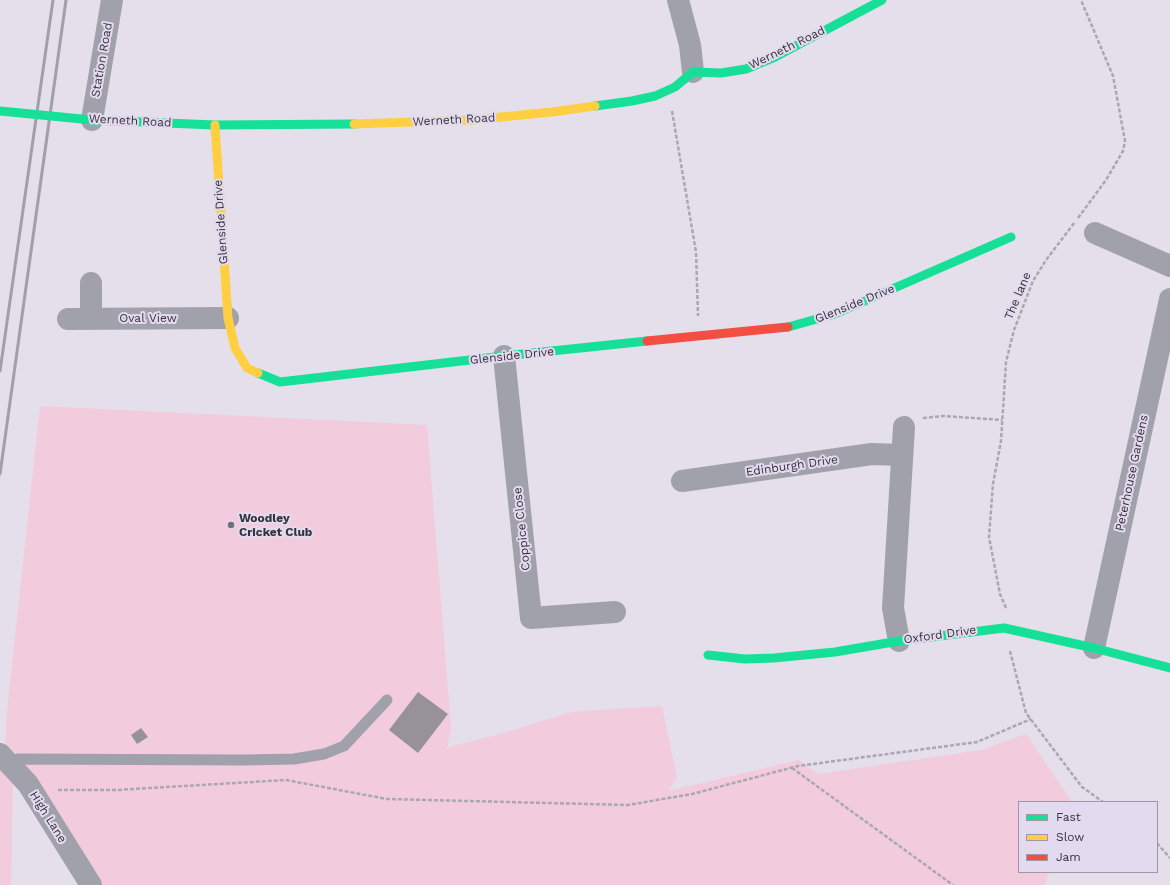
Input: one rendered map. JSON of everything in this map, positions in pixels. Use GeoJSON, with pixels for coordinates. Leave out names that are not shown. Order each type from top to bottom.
{"type":"FeatureCollection","features":[{"type":"Feature","properties":{"kind":"street","name":"Station Road"},"geometry":{"type":"LineString","coordinates":[[92,120],[112,0]]}},
{"type":"Feature","properties":{"kind":"street"},"geometry":{"type":"LineString","coordinates":[[678,0],[690,45],[693,72]]}},
{"type":"Feature","properties":{"kind":"street","name":"Werneth Road"},"geometry":{"type":"LineString","coordinates":[[0,111],[92,120],[215,125],[344,124],[471,120],[552,112],[632,101],[655,96],[675,88],[693,72],[721,73],[746,69],[775,57],[882,0]]}},
{"type":"Feature","properties":{"kind":"street","name":"Glenside Drive"},"geometry":{"type":"LineString","coordinates":[[215,125],[228,318],[234,348],[246,368],[280,382],[504,356],[793,326],[835,314],[1011,237]]}},
{"type":"Feature","properties":{"kind":"street"},"geometry":{"type":"LineString","coordinates":[[1095,233],[1170,266]]}},
{"type":"Feature","properties":{"kind":"street"},"geometry":{"type":"LineString","coordinates":[[91,283],[91,319]]}},
{"type":"Feature","properties":{"kind":"street","name":"Peterhouse Gardens"},"geometry":{"type":"LineString","coordinates":[[1094,648],[1170,299]]}},
{"type":"Feature","properties":{"kind":"street","name":"Oval View"},"geometry":{"type":"LineString","coordinates":[[68,319],[228,318]]}},
{"type":"Feature","properties":{"kind":"street","name":"Coppice Close"},"geometry":{"type":"LineString","coordinates":[[504,356],[531,618],[615,612]]}},
{"type":"Feature","properties":{"kind":"street"},"geometry":{"type":"LineString","coordinates":[[899,641],[893,608],[904,427]]}},
{"type":"Feature","properties":{"kind":"street","name":"Edinburgh Drive"},"geometry":{"type":"LineString","coordinates":[[682,481],[872,454],[902,455]]}},
{"type":"Feature","properties":{"kind":"street","name":"Oxford Drive"},"geometry":{"type":"LineString","coordinates":[[708,655],[745,659],[774,658],[835,652],[899,641],[1004,628],[1094,648],[1170,668]]}},
{"type":"Feature","properties":{"kind":"street","name":"High Lane"},"geometry":{"type":"LineString","coordinates":[[5,759],[28,784],[91,885]]}},
{"type":"Feature","properties":{"kind":"lane"},"geometry":{"type":"LineString","coordinates":[[5,759],[245,760],[294,759],[309,757],[324,754],[344,746],[387,700]]}},
{"type":"Feature","properties":{"kind":"path","name":"The lane"},"geometry":{"type":"LineString","coordinates":[[1004,628],[1008,612],[1000,594],[989,537],[993,484],[1001,441],[1006,362],[1014,330],[1032,281],[1106,180],[1123,151],[1125,141],[1113,76],[1081,0]]}},
{"type":"Feature","properties":{"kind":"path"},"geometry":{"type":"LineString","coordinates":[[666,91],[674,115],[696,252],[699,308],[697,336]]}},
{"type":"Feature","properties":{"kind":"path"},"geometry":{"type":"LineString","coordinates":[[904,427],[918,419],[926,417],[944,416],[1002,420]]}},
{"type":"Feature","properties":{"kind":"path"},"geometry":{"type":"LineString","coordinates":[[1004,628],[1026,713],[1082,787],[1102,801]]}},
{"type":"Feature","properties":{"kind":"path"},"geometry":{"type":"LineString","coordinates":[[28,784],[59,790],[116,790],[286,780],[387,799],[628,805],[692,794],[792,768],[978,742],[1031,719]]}},
{"type":"Feature","properties":{"kind":"path"},"geometry":{"type":"LineString","coordinates":[[792,768],[953,885]]}},
{"type":"Feature","properties":{"kind":"path"},"geometry":{"type":"LineString","coordinates":[[1158,844],[1170,858]]}},
{"type":"Feature","properties":{"kind":"shaded area"},"geometry":{"type":"Polygon","coordinates":[[[40,406],[427,425],[451,727],[447,750],[450,747],[517,729],[571,712],[662,706],[677,778],[668,791],[799,760],[818,774],[981,750],[1026,734],[1071,801],[1018,801],[1018,873],[1049,873],[1045,885],[100,885],[31,779],[5,744],[7,711],[40,406]]]}},
{"type":"Feature","properties":{"kind":"shaded area"},"geometry":{"type":"Polygon","coordinates":[[[0,767],[13,780],[11,885],[0,885],[0,767]]]}},
{"type":"Feature","properties":{"kind":"building"},"geometry":{"type":"Polygon","coordinates":[[[418,692],[448,714],[418,753],[389,730],[418,692]]]}},
{"type":"Feature","properties":{"kind":"building"},"geometry":{"type":"Polygon","coordinates":[[[141,728],[148,737],[137,744],[131,735],[141,728]]]}},
{"type":"Feature","properties":{"kind":"railway"},"geometry":{"type":"LineString","coordinates":[[0,371],[53,0]]}},
{"type":"Feature","properties":{"kind":"railway"},"geometry":{"type":"LineString","coordinates":[[0,474],[66,0]]}},
{"type":"Feature","properties":{"kind":"traffic: fast"},"geometry":{"type":"LineString","coordinates":[[595,106],[655,96],[675,87],[693,72],[721,73],[746,69],[775,57],[882,0]]}},
{"type":"Feature","properties":{"kind":"traffic: fast"},"geometry":{"type":"LineString","coordinates":[[0,111],[92,120]]}},
{"type":"Feature","properties":{"kind":"traffic: fast"},"geometry":{"type":"LineString","coordinates":[[92,120],[215,125],[354,124]]}},
{"type":"Feature","properties":{"kind":"traffic: fast"},"geometry":{"type":"LineString","coordinates":[[788,327],[835,314],[1011,237]]}},
{"type":"Feature","properties":{"kind":"traffic: fast"},"geometry":{"type":"LineString","coordinates":[[258,373],[280,382],[647,341]]}},
{"type":"Feature","properties":{"kind":"traffic: fast"},"geometry":{"type":"LineString","coordinates":[[708,655],[745,659],[774,658],[835,652],[899,641],[1004,628],[1094,648],[1170,668]]}},
{"type":"Feature","properties":{"kind":"traffic: slow"},"geometry":{"type":"LineString","coordinates":[[354,124],[471,120],[595,106]]}},
{"type":"Feature","properties":{"kind":"traffic: slow"},"geometry":{"type":"LineString","coordinates":[[215,125],[228,318],[235,348],[247,368],[258,373]]}},
{"type":"Feature","properties":{"kind":"traffic: jam"},"geometry":{"type":"LineString","coordinates":[[647,341],[788,327]]}},
{"type":"Feature","properties":{"kind":"place","name":"Woodley Cricket Club"},"geometry":{"type":"Point","coordinates":[231,525]}}]}
